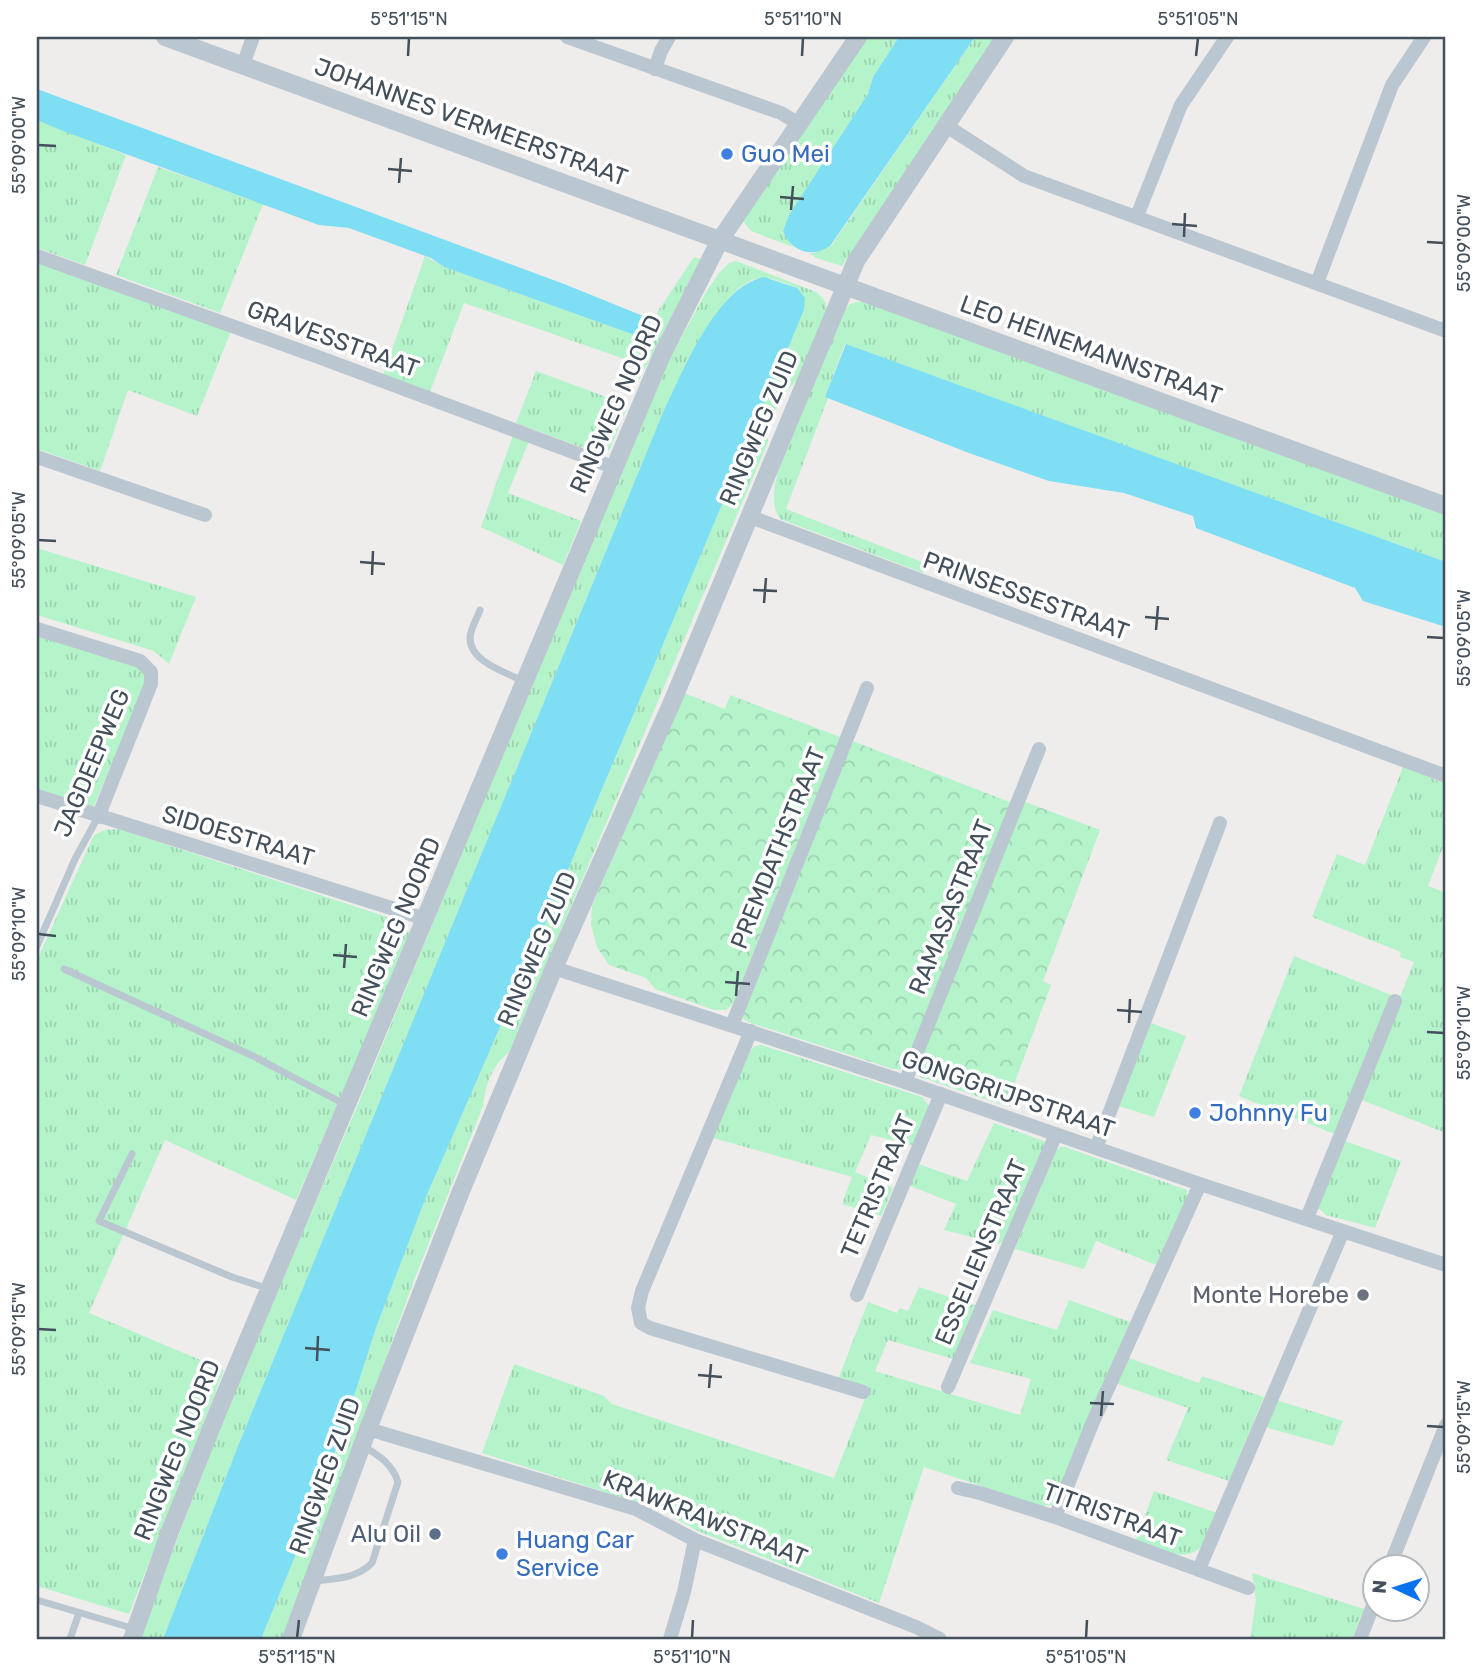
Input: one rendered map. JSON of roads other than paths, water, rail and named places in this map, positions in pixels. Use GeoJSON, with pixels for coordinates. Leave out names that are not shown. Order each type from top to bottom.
{"type":"FeatureCollection","features":[{"type":"Feature","properties":{"kind":"street","name":"JOHANNES VERMEERSTRAAT"},"geometry":{"type":"LineString","coordinates":[[165,37],[720,240]]}},
{"type":"Feature","properties":{"kind":"street"},"geometry":{"type":"LineString","coordinates":[[243,65],[253,37]]}},
{"type":"Feature","properties":{"kind":"street"},"geometry":{"type":"LineString","coordinates":[[567,37],[780,113],[799,124]]}},
{"type":"Feature","properties":{"kind":"street"},"geometry":{"type":"LineString","coordinates":[[655,69],[669,37]]}},
{"type":"Feature","properties":{"kind":"street","name":"RINGWEG NOORD"},"geometry":{"type":"LineString","coordinates":[[134,1634],[169,1534],[661,357],[720,240],[858,37]]}},
{"type":"Feature","properties":{"kind":"street","name":"RINGWEG ZUID"},"geometry":{"type":"LineString","coordinates":[[291,1639],[365,1437],[461,1191],[554,968],[673,700],[856,261],[1005,37]]}},
{"type":"Feature","properties":{"kind":"street"},"geometry":{"type":"LineString","coordinates":[[1138,216],[1181,105],[1227,37]]}},
{"type":"Feature","properties":{"kind":"street"},"geometry":{"type":"LineString","coordinates":[[1317,283],[1392,85],[1424,37]]}},
{"type":"Feature","properties":{"kind":"street"},"geometry":{"type":"LineString","coordinates":[[945,125],[1024,176],[1446,331]]}},
{"type":"Feature","properties":{"kind":"street","name":"LEO HEINEMANNSTRAAT"},"geometry":{"type":"LineString","coordinates":[[720,240],[1446,506]]}},
{"type":"Feature","properties":{"kind":"street","name":"GRAVESSTRAAT"},"geometry":{"type":"LineString","coordinates":[[37,256],[613,467]]}},
{"type":"Feature","properties":{"kind":"street"},"geometry":{"type":"LineString","coordinates":[[37,457],[205,515]]}},
{"type":"Feature","properties":{"kind":"street","name":"PRINSESSESTRAAT"},"geometry":{"type":"LineString","coordinates":[[748,516],[1446,776]]}},
{"type":"Feature","properties":{"kind":"street","name":"JAGDEEPWEG"},"geometry":{"type":"LineString","coordinates":[[37,629],[140,661],[151,672],[151,684],[99,817]]}},
{"type":"Feature","properties":{"kind":"street","name":"PREMDATHSTRAAT"},"geometry":{"type":"LineString","coordinates":[[732,1025],[867,688]]}},
{"type":"Feature","properties":{"kind":"street","name":"RAMASASTRAAT"},"geometry":{"type":"LineString","coordinates":[[905,1082],[1039,749]]}},
{"type":"Feature","properties":{"kind":"street","name":"SIDOESTRAAT"},"geometry":{"type":"LineString","coordinates":[[37,796],[426,919]]}},
{"type":"Feature","properties":{"kind":"street"},"geometry":{"type":"LineString","coordinates":[[1096,1148],[1220,823]]}},
{"type":"Feature","properties":{"kind":"street","name":"GONGGRIJPSTRAAT"},"geometry":{"type":"LineString","coordinates":[[554,968],[905,1082],[1446,1265]]}},
{"type":"Feature","properties":{"kind":"street"},"geometry":{"type":"LineString","coordinates":[[1307,1219],[1395,1001]]}},
{"type":"Feature","properties":{"kind":"street"},"geometry":{"type":"LineString","coordinates":[[751,1031],[642,1291],[638,1308],[641,1323],[650,1328],[863,1392]]}},
{"type":"Feature","properties":{"kind":"street","name":"TETRISTRAAT"},"geometry":{"type":"LineString","coordinates":[[857,1295],[941,1094]]}},
{"type":"Feature","properties":{"kind":"street","name":"ESSELIENSTRAAT"},"geometry":{"type":"LineString","coordinates":[[948,1387],[1056,1135]]}},
{"type":"Feature","properties":{"kind":"street"},"geometry":{"type":"LineString","coordinates":[[1055,1517],[1092,1424],[1200,1184]]}},
{"type":"Feature","properties":{"kind":"street"},"geometry":{"type":"LineString","coordinates":[[1199,1569],[1343,1231]]}},
{"type":"Feature","properties":{"kind":"street"},"geometry":{"type":"LineString","coordinates":[[1394,1554],[1446,1425]]}},
{"type":"Feature","properties":{"kind":"street","name":"KRAWKRAWSTRAAT"},"geometry":{"type":"LineString","coordinates":[[365,1437],[636,1509],[695,1540],[913,1633],[940,1639]]}},
{"type":"Feature","properties":{"kind":"street","name":"TITRISTRAAT"},"geometry":{"type":"LineString","coordinates":[[958,1488],[1055,1517],[1248,1588]]}},
{"type":"Feature","properties":{"kind":"street"},"geometry":{"type":"LineString","coordinates":[[670,1639],[695,1540]]}},
{"type":"Feature","properties":{"kind":"lane"},"geometry":{"type":"LineString","coordinates":[[480,610],[470,634],[471,647],[478,657],[525,682]]}},
{"type":"Feature","properties":{"kind":"lane","name":"JAGDEEPWEG"},"geometry":{"type":"LineString","coordinates":[[37,946],[75,859],[99,817]]}},
{"type":"Feature","properties":{"kind":"lane"},"geometry":{"type":"LineString","coordinates":[[64,969],[253,1056],[347,1106]]}},
{"type":"Feature","properties":{"kind":"lane"},"geometry":{"type":"LineString","coordinates":[[132,1154],[99,1221],[232,1277],[270,1290]]}},
{"type":"Feature","properties":{"kind":"lane"},"geometry":{"type":"LineString","coordinates":[[312,1581],[350,1577],[363,1573],[372,1563],[398,1482],[394,1469],[365,1437]]}},
{"type":"Feature","properties":{"kind":"lane"},"geometry":{"type":"LineString","coordinates":[[37,1600],[134,1634]]}},
{"type":"Feature","properties":{"kind":"lane"},"geometry":{"type":"LineString","coordinates":[[70,1639],[79,1613]]}},
{"type":"Feature","properties":{"kind":"water"},"geometry":{"type":"Polygon","coordinates":[[[899,37],[975,37],[830,246],[816,252],[802,251],[791,244],[783,231],[789,215],[868,94],[873,77],[899,37]]]}},
{"type":"Feature","properties":{"kind":"water"},"geometry":{"type":"Polygon","coordinates":[[[37,89],[564,284],[648,318],[652,326],[637,348],[636,338],[632,334],[444,267],[431,258],[349,228],[319,225],[63,131],[37,120],[37,89]]]}},
{"type":"Feature","properties":{"kind":"water"},"geometry":{"type":"Polygon","coordinates":[[[764,277],[797,288],[805,298],[804,310],[548,917],[426,1197],[376,1328],[344,1427],[303,1537],[261,1639],[163,1639],[238,1446],[664,410],[692,353],[717,313],[731,296],[747,284],[764,277]]]}},
{"type":"Feature","properties":{"kind":"water"},"geometry":{"type":"Polygon","coordinates":[[[846,344],[1446,562],[1446,627],[1363,601],[1355,588],[1196,528],[1193,516],[1124,493],[1049,481],[825,397],[846,344]]]}},
{"type":"Feature","properties":{"kind":"place","name":"Guo Mei"},"geometry":{"type":"Point","coordinates":[727,154]}},
{"type":"Feature","properties":{"kind":"place","name":"Johnny Fu"},"geometry":{"type":"Point","coordinates":[1195,1113]}},
{"type":"Feature","properties":{"kind":"place","name":"Monte Horebe"},"geometry":{"type":"Point","coordinates":[1363,1295]}},
{"type":"Feature","properties":{"kind":"place","name":"Alu Oil"},"geometry":{"type":"Point","coordinates":[435,1534]}},
{"type":"Feature","properties":{"kind":"place","name":"Huang Car Service"},"geometry":{"type":"Point","coordinates":[502,1554]}}]}
